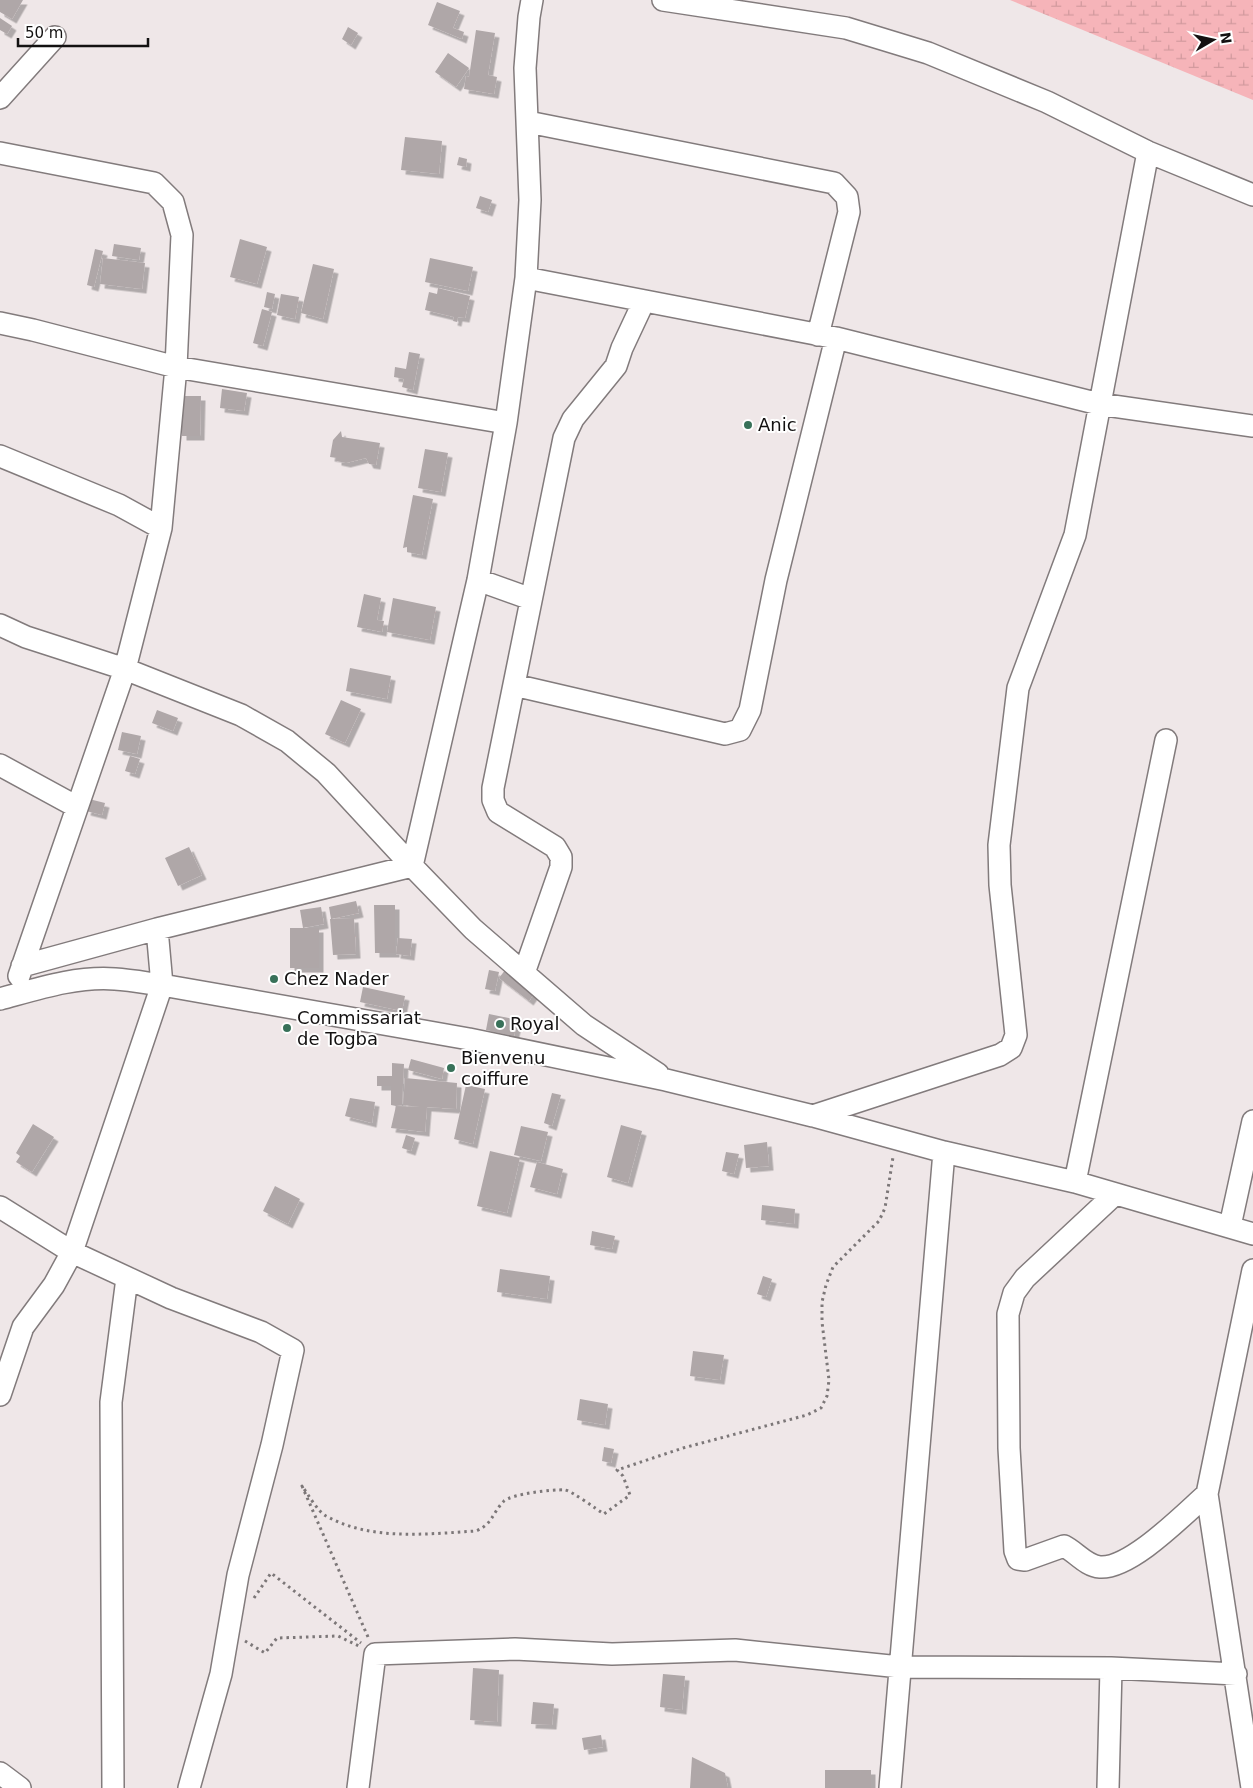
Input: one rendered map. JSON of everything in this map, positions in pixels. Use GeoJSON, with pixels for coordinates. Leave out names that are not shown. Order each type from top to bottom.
{"type":"FeatureCollection","features":[{"type":"Feature","properties":{"kind":"street"},"geometry":{"type":"LineString","coordinates":[[412,866],[478,580],[506,423],[526,278],[530,200],[525,68],[532,0]]}},
{"type":"Feature","properties":{"kind":"street"},"geometry":{"type":"LineString","coordinates":[[664,0],[846,28],[928,53],[1047,102],[1148,152],[1253,195]]}},
{"type":"Feature","properties":{"kind":"street"},"geometry":{"type":"LineString","coordinates":[[0,98],[56,37]]}},
{"type":"Feature","properties":{"kind":"street"},"geometry":{"type":"LineString","coordinates":[[514,685],[724,734],[740,730],[750,710],[827,336],[848,212],[847,197],[834,183],[528,122]]}},
{"type":"Feature","properties":{"kind":"street"},"geometry":{"type":"LineString","coordinates":[[813,1116],[1000,1055],[1011,1048],[1016,1035],[1000,885],[999,845],[1018,688],[1075,535],[1148,152]]}},
{"type":"Feature","properties":{"kind":"street"},"geometry":{"type":"LineString","coordinates":[[0,153],[154,183],[173,202],[182,235],[176,367],[161,528],[125,669],[22,966],[6,997]]}},
{"type":"Feature","properties":{"kind":"street"},"geometry":{"type":"LineString","coordinates":[[526,278],[827,336],[1099,404],[1253,426]]}},
{"type":"Feature","properties":{"kind":"street"},"geometry":{"type":"LineString","coordinates":[[524,973],[561,867],[560,857],[555,847],[498,812],[493,800],[493,788],[564,438],[573,419],[616,366],[622,348],[644,302]]}},
{"type":"Feature","properties":{"kind":"street"},"geometry":{"type":"LineString","coordinates":[[0,324],[33,330],[176,367],[506,423]]}},
{"type":"Feature","properties":{"kind":"street"},"geometry":{"type":"LineString","coordinates":[[0,456],[119,505],[161,528]]}},
{"type":"Feature","properties":{"kind":"street"},"geometry":{"type":"LineString","coordinates":[[478,580],[531,599]]}},
{"type":"Feature","properties":{"kind":"street"},"geometry":{"type":"LineString","coordinates":[[0,625],[26,637],[125,669],[241,715],[287,741],[326,773],[412,866],[474,929],[584,1025],[666,1080]]}},
{"type":"Feature","properties":{"kind":"street"},"geometry":{"type":"LineString","coordinates":[[1074,1182],[1166,740]]}},
{"type":"Feature","properties":{"kind":"street"},"geometry":{"type":"LineString","coordinates":[[0,765],[77,807]]}},
{"type":"Feature","properties":{"kind":"street"},"geometry":{"type":"LineString","coordinates":[[22,966],[157,929],[412,866]]}},
{"type":"Feature","properties":{"kind":"street"},"geometry":{"type":"LineString","coordinates":[[0,1395],[23,1327],[54,1285],[72,1252],[162,985],[157,929]]}},
{"type":"Feature","properties":{"kind":"street"},"geometry":{"type":"LineString","coordinates":[[6,997],[60,984],[114,979],[162,985],[469,1039],[666,1080],[813,1116],[944,1152],[1074,1182],[1253,1234]]}},
{"type":"Feature","properties":{"kind":"street"},"geometry":{"type":"LineString","coordinates":[[1230,1226],[1253,1121]]}},
{"type":"Feature","properties":{"kind":"street"},"geometry":{"type":"LineString","coordinates":[[890,1788],[944,1152]]}},
{"type":"Feature","properties":{"kind":"street"},"geometry":{"type":"LineString","coordinates":[[1115,1194],[1025,1278],[1014,1293],[1008,1314],[1009,1448],[1015,1551],[1018,1559],[1025,1560],[1064,1546],[1090,1564],[1100,1567],[1115,1564],[1144,1548],[1206,1494]]}},
{"type":"Feature","properties":{"kind":"street"},"geometry":{"type":"LineString","coordinates":[[0,1207],[72,1252],[171,1298],[261,1332],[293,1350],[274,1436],[238,1575],[221,1674],[189,1788]]}},
{"type":"Feature","properties":{"kind":"street"},"geometry":{"type":"LineString","coordinates":[[1252,1788],[1236,1674],[1206,1494],[1253,1270]]}},
{"type":"Feature","properties":{"kind":"street"},"geometry":{"type":"LineString","coordinates":[[113,1788],[111,1402],[127,1278]]}},
{"type":"Feature","properties":{"kind":"street"},"geometry":{"type":"LineString","coordinates":[[358,1788],[375,1654],[515,1649],[612,1654],[736,1650],[900,1667],[1111,1668],[1236,1674]]}},
{"type":"Feature","properties":{"kind":"street"},"geometry":{"type":"LineString","coordinates":[[1108,1788],[1111,1668]]}},
{"type":"Feature","properties":{"kind":"street"},"geometry":{"type":"LineString","coordinates":[[0,1772],[20,1788]]}},
{"type":"Feature","properties":{"kind":"path"},"geometry":{"type":"LineString","coordinates":[[375,1654],[302,1486],[324,1516],[365,1531],[408,1535],[476,1531],[485,1527],[502,1503],[509,1498],[528,1493],[566,1490],[604,1514],[630,1495],[623,1476],[617,1470],[683,1448],[807,1415],[820,1408],[827,1396],[830,1380],[822,1322],[822,1302],[826,1285],[833,1267],[879,1221],[885,1208],[896,1139]]}},
{"type":"Feature","properties":{"kind":"path"},"geometry":{"type":"LineString","coordinates":[[250,1604],[271,1573],[375,1654]]}},
{"type":"Feature","properties":{"kind":"path"},"geometry":{"type":"LineString","coordinates":[[242,1638],[265,1653],[277,1638],[338,1636],[375,1654]]}},
{"type":"Feature","properties":{"kind":"green space"},"geometry":{"type":"Polygon","coordinates":[[[1010,0],[1253,0],[1253,100],[1010,0]]]}},
{"type":"Feature","properties":{"kind":"building"},"geometry":{"type":"Polygon","coordinates":[[[0,0],[23,0],[12,19],[0,12],[0,0]]]}},
{"type":"Feature","properties":{"kind":"building"},"geometry":{"type":"Polygon","coordinates":[[[437,2],[460,11],[453,28],[464,32],[462,39],[428,25],[437,2]]]}},
{"type":"Feature","properties":{"kind":"building"},"geometry":{"type":"Polygon","coordinates":[[[0,18],[12,26],[7,34],[0,30],[0,18]]]}},
{"type":"Feature","properties":{"kind":"building"},"geometry":{"type":"Polygon","coordinates":[[[348,27],[358,33],[351,45],[342,39],[348,27]]]}},
{"type":"Feature","properties":{"kind":"building"},"geometry":{"type":"Polygon","coordinates":[[[476,30],[495,33],[488,75],[497,77],[494,94],[464,89],[466,76],[469,77],[476,30]]]}},
{"type":"Feature","properties":{"kind":"building"},"geometry":{"type":"Polygon","coordinates":[[[448,53],[469,68],[456,87],[435,72],[448,53]]]}},
{"type":"Feature","properties":{"kind":"building"},"geometry":{"type":"Polygon","coordinates":[[[405,137],[442,141],[439,174],[401,170],[405,137]]]}},
{"type":"Feature","properties":{"kind":"building"},"geometry":{"type":"Polygon","coordinates":[[[459,157],[467,159],[466,167],[457,165],[459,157]]]}},
{"type":"Feature","properties":{"kind":"building"},"geometry":{"type":"Polygon","coordinates":[[[480,196],[492,200],[488,212],[476,208],[480,196]]]}},
{"type":"Feature","properties":{"kind":"building"},"geometry":{"type":"Polygon","coordinates":[[[240,239],[267,247],[257,284],[230,277],[240,239]]]}},
{"type":"Feature","properties":{"kind":"building"},"geometry":{"type":"Polygon","coordinates":[[[114,244],[141,248],[139,260],[112,256],[114,244]]]}},
{"type":"Feature","properties":{"kind":"building"},"geometry":{"type":"Polygon","coordinates":[[[95,249],[103,251],[94,287],[87,285],[95,249]]]}},
{"type":"Feature","properties":{"kind":"building"},"geometry":{"type":"Polygon","coordinates":[[[103,258],[145,263],[142,289],[100,284],[103,258]]]}},
{"type":"Feature","properties":{"kind":"building"},"geometry":{"type":"Polygon","coordinates":[[[430,258],[473,267],[468,291],[425,282],[430,258]]]}},
{"type":"Feature","properties":{"kind":"building"},"geometry":{"type":"Polygon","coordinates":[[[313,264],[334,269],[323,319],[301,313],[313,264]]]}},
{"type":"Feature","properties":{"kind":"building"},"geometry":{"type":"Polygon","coordinates":[[[438,288],[470,296],[465,318],[458,317],[457,322],[453,321],[454,317],[425,310],[429,292],[437,294],[438,288]]]}},
{"type":"Feature","properties":{"kind":"building"},"geometry":{"type":"Polygon","coordinates":[[[267,292],[275,294],[272,309],[264,307],[267,292]]]}},
{"type":"Feature","properties":{"kind":"building"},"geometry":{"type":"Polygon","coordinates":[[[281,294],[299,297],[295,319],[277,315],[281,294]]]}},
{"type":"Feature","properties":{"kind":"building"},"geometry":{"type":"Polygon","coordinates":[[[262,309],[272,312],[263,346],[253,343],[262,309]]]}},
{"type":"Feature","properties":{"kind":"building"},"geometry":{"type":"Polygon","coordinates":[[[409,352],[420,354],[413,390],[402,387],[404,379],[394,377],[395,367],[406,369],[409,352]]]}},
{"type":"Feature","properties":{"kind":"building"},"geometry":{"type":"Polygon","coordinates":[[[222,389],[247,393],[244,411],[220,408],[222,389]]]}},
{"type":"Feature","properties":{"kind":"building"},"geometry":{"type":"Polygon","coordinates":[[[182,396],[201,396],[200,436],[182,436],[182,396]]]}},
{"type":"Feature","properties":{"kind":"building"},"geometry":{"type":"Polygon","coordinates":[[[341,431],[342,437],[380,443],[376,465],[369,464],[366,458],[346,463],[337,461],[337,458],[330,457],[333,440],[341,431]]]}},
{"type":"Feature","properties":{"kind":"building"},"geometry":{"type":"Polygon","coordinates":[[[425,449],[448,453],[441,492],[418,488],[425,449]]]}},
{"type":"Feature","properties":{"kind":"building"},"geometry":{"type":"Polygon","coordinates":[[[413,495],[433,499],[422,555],[407,552],[407,547],[403,548],[413,495]]]}},
{"type":"Feature","properties":{"kind":"building"},"geometry":{"type":"Polygon","coordinates":[[[364,594],[381,598],[377,620],[384,621],[382,632],[357,627],[364,594]]]}},
{"type":"Feature","properties":{"kind":"building"},"geometry":{"type":"Polygon","coordinates":[[[393,598],[436,607],[430,640],[387,632],[393,598]]]}},
{"type":"Feature","properties":{"kind":"building"},"geometry":{"type":"Polygon","coordinates":[[[350,668],[391,676],[387,699],[346,691],[350,668]]]}},
{"type":"Feature","properties":{"kind":"building"},"geometry":{"type":"Polygon","coordinates":[[[341,700],[361,709],[345,743],[325,734],[341,700]]]}},
{"type":"Feature","properties":{"kind":"building"},"geometry":{"type":"Polygon","coordinates":[[[157,710],[178,718],[173,731],[152,723],[157,710]]]}},
{"type":"Feature","properties":{"kind":"building"},"geometry":{"type":"Polygon","coordinates":[[[122,732],[141,736],[137,754],[118,750],[122,732]]]}},
{"type":"Feature","properties":{"kind":"building"},"geometry":{"type":"Polygon","coordinates":[[[130,756],[140,759],[135,774],[125,771],[130,756]]]}},
{"type":"Feature","properties":{"kind":"building"},"geometry":{"type":"Polygon","coordinates":[[[89,799],[105,803],[102,815],[86,811],[89,799]]]}},
{"type":"Feature","properties":{"kind":"building"},"geometry":{"type":"Polygon","coordinates":[[[189,847],[202,875],[178,886],[165,858],[189,847]]]}},
{"type":"Feature","properties":{"kind":"building"},"geometry":{"type":"Polygon","coordinates":[[[356,901],[359,913],[331,919],[329,907],[356,901]]]}},
{"type":"Feature","properties":{"kind":"building"},"geometry":{"type":"Polygon","coordinates":[[[374,905],[395,905],[395,953],[375,953],[374,905]]]}},
{"type":"Feature","properties":{"kind":"building"},"geometry":{"type":"Polygon","coordinates":[[[321,907],[324,924],[303,928],[300,910],[321,907]]]}},
{"type":"Feature","properties":{"kind":"building"},"geometry":{"type":"Polygon","coordinates":[[[354,918],[356,954],[333,955],[330,919],[354,918]]]}},
{"type":"Feature","properties":{"kind":"building"},"geometry":{"type":"Polygon","coordinates":[[[290,928],[319,928],[319,968],[290,968],[290,928]]]}},
{"type":"Feature","properties":{"kind":"building"},"geometry":{"type":"Polygon","coordinates":[[[398,938],[412,939],[410,956],[396,954],[398,938]]]}},
{"type":"Feature","properties":{"kind":"building"},"geometry":{"type":"Polygon","coordinates":[[[509,965],[538,988],[529,1001],[499,978],[509,965]]]}},
{"type":"Feature","properties":{"kind":"building"},"geometry":{"type":"Polygon","coordinates":[[[489,970],[499,972],[495,991],[485,989],[489,970]]]}},
{"type":"Feature","properties":{"kind":"building"},"geometry":{"type":"Polygon","coordinates":[[[363,987],[405,996],[402,1011],[360,1002],[363,987]]]}},
{"type":"Feature","properties":{"kind":"building"},"geometry":{"type":"Polygon","coordinates":[[[489,1014],[518,1020],[514,1036],[486,1030],[489,1014]]]}},
{"type":"Feature","properties":{"kind":"building"},"geometry":{"type":"Polygon","coordinates":[[[411,1059],[444,1068],[442,1079],[408,1070],[411,1059]]]}},
{"type":"Feature","properties":{"kind":"building"},"geometry":{"type":"Polygon","coordinates":[[[392,1063],[404,1064],[402,1105],[396,1106],[391,1105],[391,1086],[377,1086],[377,1076],[392,1076],[392,1063]]]}},
{"type":"Feature","properties":{"kind":"building"},"geometry":{"type":"Polygon","coordinates":[[[405,1078],[457,1083],[456,1109],[427,1107],[425,1132],[391,1128],[396,1106],[420,1107],[403,1105],[405,1078]]]}},
{"type":"Feature","properties":{"kind":"building"},"geometry":{"type":"Polygon","coordinates":[[[466,1085],[485,1089],[473,1144],[454,1139],[466,1085]]]}},
{"type":"Feature","properties":{"kind":"building"},"geometry":{"type":"Polygon","coordinates":[[[552,1093],[561,1095],[552,1126],[544,1123],[552,1093]]]}},
{"type":"Feature","properties":{"kind":"building"},"geometry":{"type":"Polygon","coordinates":[[[350,1098],[375,1102],[372,1123],[345,1116],[350,1098]]]}},
{"type":"Feature","properties":{"kind":"building"},"geometry":{"type":"Polygon","coordinates":[[[33,1124],[54,1137],[32,1172],[16,1162],[20,1156],[16,1153],[33,1124]]]}},
{"type":"Feature","properties":{"kind":"building"},"geometry":{"type":"Polygon","coordinates":[[[621,1125],[642,1131],[628,1183],[607,1177],[621,1125]]]}},
{"type":"Feature","properties":{"kind":"building"},"geometry":{"type":"Polygon","coordinates":[[[521,1126],[548,1132],[541,1161],[514,1155],[521,1126]]]}},
{"type":"Feature","properties":{"kind":"building"},"geometry":{"type":"Polygon","coordinates":[[[406,1135],[415,1138],[411,1151],[402,1148],[406,1135]]]}},
{"type":"Feature","properties":{"kind":"building"},"geometry":{"type":"Polygon","coordinates":[[[767,1142],[769,1166],[746,1168],[744,1145],[767,1142]]]}},
{"type":"Feature","properties":{"kind":"building"},"geometry":{"type":"Polygon","coordinates":[[[490,1151],[520,1158],[507,1213],[477,1206],[490,1151]]]}},
{"type":"Feature","properties":{"kind":"building"},"geometry":{"type":"Polygon","coordinates":[[[726,1152],[739,1154],[734,1174],[722,1171],[726,1152]]]}},
{"type":"Feature","properties":{"kind":"building"},"geometry":{"type":"Polygon","coordinates":[[[537,1162],[563,1169],[557,1194],[530,1187],[537,1162]]]}},
{"type":"Feature","properties":{"kind":"building"},"geometry":{"type":"Polygon","coordinates":[[[275,1186],[300,1199],[288,1224],[263,1211],[275,1186]]]}},
{"type":"Feature","properties":{"kind":"building"},"geometry":{"type":"Polygon","coordinates":[[[762,1205],[795,1209],[794,1224],[761,1220],[762,1205]]]}},
{"type":"Feature","properties":{"kind":"building"},"geometry":{"type":"Polygon","coordinates":[[[592,1231],[615,1236],[612,1249],[590,1245],[592,1231]]]}},
{"type":"Feature","properties":{"kind":"building"},"geometry":{"type":"Polygon","coordinates":[[[500,1269],[550,1276],[547,1299],[497,1292],[500,1269]]]}},
{"type":"Feature","properties":{"kind":"building"},"geometry":{"type":"Polygon","coordinates":[[[763,1276],[772,1279],[766,1297],[757,1294],[763,1276]]]}},
{"type":"Feature","properties":{"kind":"building"},"geometry":{"type":"Polygon","coordinates":[[[693,1351],[724,1355],[720,1380],[690,1376],[693,1351]]]}},
{"type":"Feature","properties":{"kind":"building"},"geometry":{"type":"Polygon","coordinates":[[[580,1399],[608,1404],[605,1425],[577,1420],[580,1399]]]}},
{"type":"Feature","properties":{"kind":"building"},"geometry":{"type":"Polygon","coordinates":[[[604,1447],[614,1449],[611,1463],[602,1461],[604,1447]]]}},
{"type":"Feature","properties":{"kind":"building"},"geometry":{"type":"Polygon","coordinates":[[[473,1668],[499,1670],[497,1722],[470,1720],[473,1668]]]}},
{"type":"Feature","properties":{"kind":"building"},"geometry":{"type":"Polygon","coordinates":[[[663,1674],[685,1676],[682,1710],[660,1707],[663,1674]]]}},
{"type":"Feature","properties":{"kind":"building"},"geometry":{"type":"Polygon","coordinates":[[[533,1702],[554,1704],[552,1725],[531,1724],[533,1702]]]}},
{"type":"Feature","properties":{"kind":"building"},"geometry":{"type":"Polygon","coordinates":[[[601,1735],[603,1747],[584,1750],[582,1738],[601,1735]]]}},
{"type":"Feature","properties":{"kind":"building"},"geometry":{"type":"Polygon","coordinates":[[[692,1757],[725,1773],[728,1788],[690,1788],[692,1757]]]}},
{"type":"Feature","properties":{"kind":"building"},"geometry":{"type":"Polygon","coordinates":[[[825,1770],[871,1770],[871,1788],[825,1788],[825,1770]]]}},
{"type":"Feature","properties":{"kind":"place","name":"Anic"},"geometry":{"type":"Point","coordinates":[748,425]}},
{"type":"Feature","properties":{"kind":"place","name":"Chez Nader"},"geometry":{"type":"Point","coordinates":[274,979]}},
{"type":"Feature","properties":{"kind":"place","name":"Royal"},"geometry":{"type":"Point","coordinates":[500,1024]}},
{"type":"Feature","properties":{"kind":"place","name":"Commissariat de Togba"},"geometry":{"type":"Point","coordinates":[287,1028]}},
{"type":"Feature","properties":{"kind":"place","name":"Bienvenu coiffure"},"geometry":{"type":"Point","coordinates":[451,1068]}}]}
